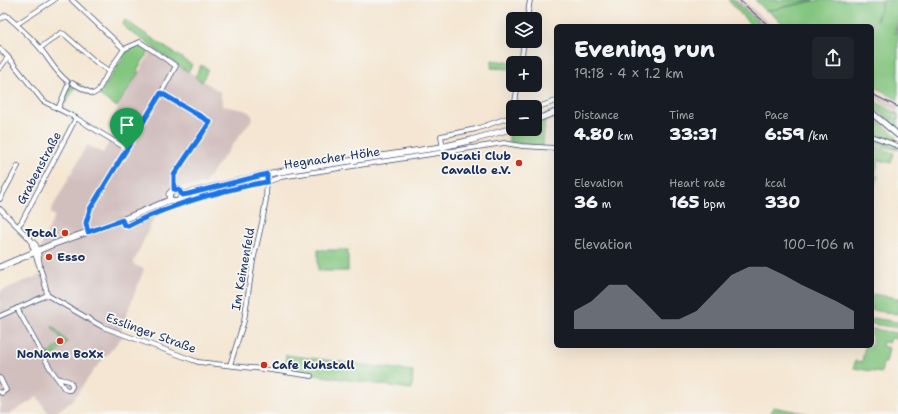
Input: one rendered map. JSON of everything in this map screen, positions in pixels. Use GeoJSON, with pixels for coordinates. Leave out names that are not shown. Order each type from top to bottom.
{"type":"FeatureCollection","features":[{"type":"Feature","properties":{"kind":"main road"},"geometry":{"type":"LineString","coordinates":[[542,117],[554,113]]}},
{"type":"Feature","properties":{"kind":"main road"},"geometry":{"type":"LineString","coordinates":[[874,115],[898,135]]}},
{"type":"Feature","properties":{"kind":"main road","name":"Hegnacher Höhe"},"geometry":{"type":"LineString","coordinates":[[182,195],[267,174],[328,164],[443,150],[506,130]]}},
{"type":"Feature","properties":{"kind":"main road"},"geometry":{"type":"LineString","coordinates":[[0,267],[170,200],[179,202],[182,195],[179,190],[174,189],[169,194],[170,200]]}},
{"type":"Feature","properties":{"kind":"street"},"geometry":{"type":"LineString","coordinates":[[17,24],[54,0]]}},
{"type":"Feature","properties":{"kind":"street"},"geometry":{"type":"LineString","coordinates":[[72,0],[124,49]]}},
{"type":"Feature","properties":{"kind":"street"},"geometry":{"type":"LineString","coordinates":[[528,12],[530,0]]}},
{"type":"Feature","properties":{"kind":"street"},"geometry":{"type":"LineString","coordinates":[[0,19],[6,15],[17,24],[40,48],[58,73],[69,83],[93,94],[98,91],[124,49],[140,42],[176,66],[88,214],[86,223],[88,232]]}},
{"type":"Feature","properties":{"kind":"street"},"geometry":{"type":"LineString","coordinates":[[40,48],[61,33],[109,71]]}},
{"type":"Feature","properties":{"kind":"street"},"geometry":{"type":"LineString","coordinates":[[0,50],[8,57],[43,101],[76,118],[127,149]]}},
{"type":"Feature","properties":{"kind":"street"},"geometry":{"type":"LineString","coordinates":[[0,68],[8,57]]}},
{"type":"Feature","properties":{"kind":"street"},"geometry":{"type":"LineString","coordinates":[[58,109],[69,83]]}},
{"type":"Feature","properties":{"kind":"street"},"geometry":{"type":"LineString","coordinates":[[161,93],[210,122],[174,175],[174,189]]}},
{"type":"Feature","properties":{"kind":"street"},"geometry":{"type":"LineString","coordinates":[[542,106],[554,102]]}},
{"type":"Feature","properties":{"kind":"street","name":"Grabenstraße"},"geometry":{"type":"LineString","coordinates":[[18,226],[76,118]]}},
{"type":"Feature","properties":{"kind":"street"},"geometry":{"type":"LineString","coordinates":[[443,150],[441,136],[476,129],[506,118]]}},
{"type":"Feature","properties":{"kind":"street"},"geometry":{"type":"LineString","coordinates":[[874,137],[898,146]]}},
{"type":"Feature","properties":{"kind":"street","name":"Hegnacher Höhe"},"geometry":{"type":"LineString","coordinates":[[122,220],[124,225],[128,226],[151,215],[189,202],[247,185],[267,182],[281,177],[297,174],[330,170],[443,150],[504,143],[554,148]]}},
{"type":"Feature","properties":{"kind":"street"},"geometry":{"type":"LineString","coordinates":[[0,199],[18,166]]}},
{"type":"Feature","properties":{"kind":"street","name":"Im Keimenfeld"},"geometry":{"type":"LineString","coordinates":[[230,365],[244,321],[253,261],[263,218],[267,174]]}},
{"type":"Feature","properties":{"kind":"street"},"geometry":{"type":"LineString","coordinates":[[0,210],[30,238],[40,265],[47,295],[0,316]]}},
{"type":"Feature","properties":{"kind":"street","name":"Esslinger Straße"},"geometry":{"type":"LineString","coordinates":[[47,295],[103,327],[194,360],[311,376]]}},
{"type":"Feature","properties":{"kind":"street"},"geometry":{"type":"LineString","coordinates":[[17,308],[50,368],[58,378]]}},
{"type":"Feature","properties":{"kind":"street"},"geometry":{"type":"LineString","coordinates":[[0,378],[6,390],[2,393],[0,392]]}},
{"type":"Feature","properties":{"kind":"shaded area"},"geometry":{"type":"Polygon","coordinates":[[[734,0],[743,0],[770,24],[761,24],[734,0]]]}},
{"type":"Feature","properties":{"kind":"shaded area"},"geometry":{"type":"Polygon","coordinates":[[[153,48],[220,92],[223,106],[244,110],[250,113],[253,118],[203,184],[170,188],[152,222],[133,264],[144,269],[119,334],[123,336],[94,370],[72,401],[54,414],[49,414],[37,397],[10,414],[0,414],[0,291],[45,273],[39,255],[43,241],[55,216],[50,212],[87,145],[103,153],[114,133],[107,127],[153,48]]]}},
{"type":"Feature","properties":{"kind":"shaded area"},"geometry":{"type":"Polygon","coordinates":[[[874,93],[898,105],[898,112],[874,98],[874,93]]]}},
{"type":"Feature","properties":{"kind":"green space"},"geometry":{"type":"Polygon","coordinates":[[[728,0],[734,0],[761,24],[749,23],[728,0]]]}},
{"type":"Feature","properties":{"kind":"green space"},"geometry":{"type":"Polygon","coordinates":[[[755,0],[814,0],[766,11],[755,0]]]}},
{"type":"Feature","properties":{"kind":"green space"},"geometry":{"type":"Polygon","coordinates":[[[818,0],[879,0],[882,3],[877,19],[872,24],[784,24],[768,11],[818,0]]]}},
{"type":"Feature","properties":{"kind":"green space"},"geometry":{"type":"Polygon","coordinates":[[[881,0],[898,0],[898,19],[894,33],[896,33],[898,24],[898,100],[874,86],[874,24],[877,21],[883,3],[881,0]]]}},
{"type":"Feature","properties":{"kind":"green space"},"geometry":{"type":"Polygon","coordinates":[[[125,20],[192,65],[188,72],[124,27],[123,23],[125,20]]]}},
{"type":"Feature","properties":{"kind":"green space"},"geometry":{"type":"Polygon","coordinates":[[[137,44],[149,51],[137,70],[139,72],[117,107],[99,95],[123,58],[121,55],[137,44]]]}},
{"type":"Feature","properties":{"kind":"green space"},"geometry":{"type":"Polygon","coordinates":[[[492,60],[506,62],[506,69],[491,68],[492,60]]]}},
{"type":"Feature","properties":{"kind":"green space"},"geometry":{"type":"Polygon","coordinates":[[[201,65],[208,69],[202,82],[195,77],[201,65]]]}},
{"type":"Feature","properties":{"kind":"green space"},"geometry":{"type":"Polygon","coordinates":[[[72,86],[75,87],[66,103],[63,102],[69,88],[72,86]]]}},
{"type":"Feature","properties":{"kind":"green space"},"geometry":{"type":"Polygon","coordinates":[[[874,101],[898,114],[890,119],[897,118],[898,115],[898,127],[885,118],[889,118],[885,117],[874,109],[874,101]]]}},
{"type":"Feature","properties":{"kind":"green space"},"geometry":{"type":"Polygon","coordinates":[[[874,118],[896,136],[896,143],[874,135],[874,118]]]}},
{"type":"Feature","properties":{"kind":"green space"},"geometry":{"type":"Polygon","coordinates":[[[545,120],[543,146],[509,142],[509,136],[542,136],[542,121],[545,120]]]}},
{"type":"Feature","properties":{"kind":"green space"},"geometry":{"type":"Polygon","coordinates":[[[874,139],[898,147],[898,150],[874,144],[874,139]]]}},
{"type":"Feature","properties":{"kind":"green space"},"geometry":{"type":"Polygon","coordinates":[[[874,146],[894,153],[891,163],[879,160],[875,175],[878,176],[874,188],[874,146]]]}},
{"type":"Feature","properties":{"kind":"green space"},"geometry":{"type":"Polygon","coordinates":[[[318,250],[348,250],[348,271],[318,271],[318,250]]]}},
{"type":"Feature","properties":{"kind":"green space"},"geometry":{"type":"Polygon","coordinates":[[[874,294],[898,298],[898,314],[874,310],[874,294]]]}},
{"type":"Feature","properties":{"kind":"green space"},"geometry":{"type":"Polygon","coordinates":[[[874,318],[898,322],[898,328],[874,324],[874,318]]]}},
{"type":"Feature","properties":{"kind":"green space"},"geometry":{"type":"Polygon","coordinates":[[[53,326],[67,342],[47,362],[44,356],[48,352],[49,354],[63,341],[52,327],[53,326]]]}},
{"type":"Feature","properties":{"kind":"green space"},"geometry":{"type":"Polygon","coordinates":[[[874,329],[898,333],[898,339],[890,338],[889,343],[883,342],[882,346],[889,348],[886,363],[883,363],[881,373],[854,368],[855,361],[862,362],[865,348],[874,348],[874,329]]]}},
{"type":"Feature","properties":{"kind":"green space"},"geometry":{"type":"Polygon","coordinates":[[[286,355],[413,371],[412,388],[280,370],[284,369],[286,355]]]}},
{"type":"Feature","properties":{"kind":"green space"},"geometry":{"type":"Polygon","coordinates":[[[773,407],[810,414],[771,414],[773,407]]]}},
{"type":"Feature","properties":{"kind":"railway"},"geometry":{"type":"LineString","coordinates":[[739,0],[767,24]]}},
{"type":"Feature","properties":{"kind":"railway"},"geometry":{"type":"LineString","coordinates":[[874,95],[898,107]]}},
{"type":"Feature","properties":{"kind":"place","name":"Ducati Club Cavallo e.V."},"geometry":{"type":"Point","coordinates":[519,163]}},
{"type":"Feature","properties":{"kind":"place","name":"Total"},"geometry":{"type":"Point","coordinates":[65,233]}},
{"type":"Feature","properties":{"kind":"place","name":"Esso"},"geometry":{"type":"Point","coordinates":[49,257]}},
{"type":"Feature","properties":{"kind":"place","name":"NoName BoXx"},"geometry":{"type":"Point","coordinates":[60,341]}},
{"type":"Feature","properties":{"kind":"place","name":"Cafe Kuhstall"},"geometry":{"type":"Point","coordinates":[264,365]}},
{"type":"Feature","properties":{"kind":"route"},"geometry":{"type":"LineString","coordinates":[[161,93],[210,122],[174,175],[174,189],[179,190],[182,195],[267,174],[267,182],[247,185],[163,210],[128,226],[124,225],[122,220],[88,232],[86,227],[86,218],[90,209],[127,149],[161,93]]}}]}
